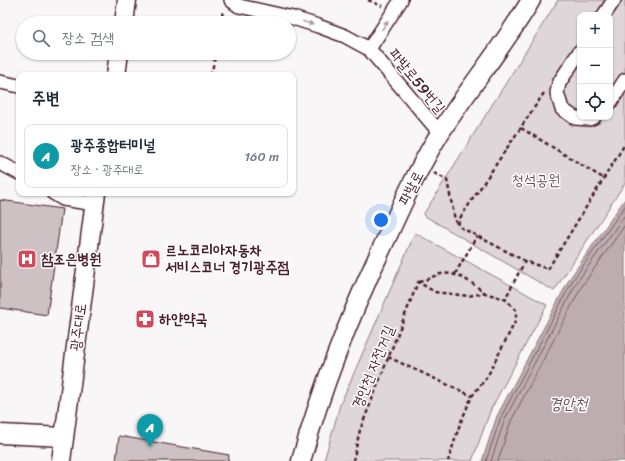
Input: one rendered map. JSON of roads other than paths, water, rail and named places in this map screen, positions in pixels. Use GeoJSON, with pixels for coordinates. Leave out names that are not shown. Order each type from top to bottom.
{"type":"FeatureCollection","features":[{"type":"Feature","properties":{"kind":"street"},"geometry":{"type":"LineString","coordinates":[[125,16],[127,0]]}},
{"type":"Feature","properties":{"kind":"street","name":"파발로59번길"},"geometry":{"type":"LineString","coordinates":[[231,0],[239,6],[284,16]]}},
{"type":"Feature","properties":{"kind":"street","name":"파발로59번길"},"geometry":{"type":"LineString","coordinates":[[369,49],[400,0]]}},
{"type":"Feature","properties":{"kind":"street","name":"파발로"},"geometry":{"type":"LineString","coordinates":[[302,461],[327,379],[344,334],[370,271],[408,192],[440,133],[531,0]]}},
{"type":"Feature","properties":{"kind":"street"},"geometry":{"type":"LineString","coordinates":[[606,12],[614,0]]}},
{"type":"Feature","properties":{"kind":"street","name":"파발로59번길"},"geometry":{"type":"LineString","coordinates":[[296,19],[345,36],[369,49],[440,133]]}},
{"type":"Feature","properties":{"kind":"street"},"geometry":{"type":"LineString","coordinates":[[577,56],[559,83],[558,93],[562,109],[577,118]]}},
{"type":"Feature","properties":{"kind":"street"},"geometry":{"type":"LineString","coordinates":[[116,72],[118,60]]}},
{"type":"Feature","properties":{"kind":"street"},"geometry":{"type":"LineString","coordinates":[[613,98],[625,80]]}},
{"type":"Feature","properties":{"kind":"street"},"geometry":{"type":"LineString","coordinates":[[0,82],[16,85]]}},
{"type":"Feature","properties":{"kind":"street"},"geometry":{"type":"LineString","coordinates":[[0,163],[16,171]]}},
{"type":"Feature","properties":{"kind":"street"},"geometry":{"type":"LineString","coordinates":[[58,196],[63,199],[95,198]]}},
{"type":"Feature","properties":{"kind":"street","name":"광주대로"},"geometry":{"type":"LineString","coordinates":[[61,461],[95,198]]}},
{"type":"Feature","properties":{"kind":"street"},"geometry":{"type":"LineString","coordinates":[[0,434],[64,437]]}},
{"type":"Feature","properties":{"kind":"water","name":"경안천"},"geometry":{"type":"Polygon","coordinates":[[[625,199],[625,461],[482,461],[497,416],[570,278],[625,199]]]}},
{"type":"Feature","properties":{"kind":"place","name":"참조은병원"},"geometry":{"type":"Point","coordinates":[27,259]}},
{"type":"Feature","properties":{"kind":"place","name":"르노코리아자동차 서비스코너 경기광주점"},"geometry":{"type":"Point","coordinates":[151,259]}},
{"type":"Feature","properties":{"kind":"place","name":"하얀약국"},"geometry":{"type":"Point","coordinates":[145,319]}},
{"type":"Feature","properties":{"kind":"place","name":"광주종합터미널"},"geometry":{"type":"Point","coordinates":[150,447]}},
{"type":"Feature","properties":{"kind":"park label","name":"청석공원"},"geometry":{"type":"Point","coordinates":[536,180]}}]}
